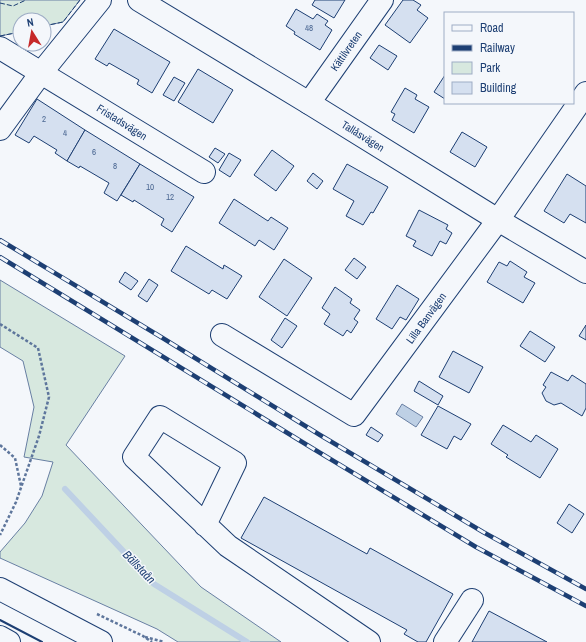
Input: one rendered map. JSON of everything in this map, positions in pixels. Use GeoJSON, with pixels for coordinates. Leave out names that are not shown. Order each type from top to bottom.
{"type":"FeatureCollection","features":[{"type":"Feature","properties":{"kind":"street"},"geometry":{"type":"LineString","coordinates":[[0,129],[41,73],[100,0]]}},
{"type":"Feature","properties":{"kind":"street","name":"Tallåsvägen"},"geometry":{"type":"LineString","coordinates":[[139,0],[498,220],[586,272]]}},
{"type":"Feature","properties":{"kind":"street","name":"Kättilvreten"},"geometry":{"type":"LineString","coordinates":[[309,103],[382,0]]}},
{"type":"Feature","properties":{"kind":"street","name":"Fristadsvägen"},"geometry":{"type":"LineString","coordinates":[[0,48],[204,172]]}},
{"type":"Feature","properties":{"kind":"street","name":"Lilla Banvägen"},"geometry":{"type":"LineString","coordinates":[[222,335],[354,415],[498,220],[586,93]]}},
{"type":"Feature","properties":{"kind":"street"},"geometry":{"type":"LineString","coordinates":[[205,525],[235,463],[160,417],[134,457],[205,525],[228,546],[369,642]]}},
{"type":"Feature","properties":{"kind":"street"},"geometry":{"type":"LineString","coordinates":[[0,589],[101,642]]}},
{"type":"Feature","properties":{"kind":"street"},"geometry":{"type":"LineString","coordinates":[[445,642],[472,600]]}},
{"type":"Feature","properties":{"kind":"street"},"geometry":{"type":"LineString","coordinates":[[0,637],[9,642]]}},
{"type":"Feature","properties":{"kind":"path"},"geometry":{"type":"LineString","coordinates":[[0,324],[38,348],[49,397],[39,436],[16,502],[0,535]]}},
{"type":"Feature","properties":{"kind":"path"},"geometry":{"type":"LineString","coordinates":[[0,445],[15,458],[21,487]]}},
{"type":"Feature","properties":{"kind":"path"},"geometry":{"type":"LineString","coordinates":[[152,642],[143,636],[164,642]]}},
{"type":"Feature","properties":{"kind":"green space"},"geometry":{"type":"Polygon","coordinates":[[[0,0],[80,0],[63,22],[52,24],[52,12],[12,12],[12,34],[0,36],[0,0]]]}},
{"type":"Feature","properties":{"kind":"green space"},"geometry":{"type":"Polygon","coordinates":[[[0,280],[125,356],[66,445],[201,587],[281,642],[178,642],[157,629],[0,558],[0,552],[25,523],[42,496],[53,462],[24,457],[34,407],[23,361],[0,347],[0,280]]]}},
{"type":"Feature","properties":{"kind":"water"},"geometry":{"type":"Polygon","coordinates":[[[402,404],[423,417],[416,427],[396,414],[402,404]]]}},
{"type":"Feature","properties":{"kind":"building"},"geometry":{"type":"Polygon","coordinates":[[[315,0],[345,0],[334,18],[312,5],[315,0]]]}},
{"type":"Feature","properties":{"kind":"building"},"geometry":{"type":"Polygon","coordinates":[[[403,0],[413,0],[421,5],[417,10],[428,18],[410,43],[385,25],[403,0]]]}},
{"type":"Feature","properties":{"kind":"building"},"geometry":{"type":"Polygon","coordinates":[[[296,9],[313,19],[317,14],[328,21],[325,25],[332,30],[320,50],[294,34],[295,32],[286,26],[296,9]]]}},
{"type":"Feature","properties":{"kind":"building"},"geometry":{"type":"Polygon","coordinates":[[[114,29],[170,62],[152,93],[137,84],[139,80],[109,63],[107,66],[95,59],[114,29]]]}},
{"type":"Feature","properties":{"kind":"building"},"geometry":{"type":"Polygon","coordinates":[[[379,45],[397,56],[388,70],[370,58],[379,45]]]}},
{"type":"Feature","properties":{"kind":"building"},"geometry":{"type":"Polygon","coordinates":[[[198,69],[233,90],[213,123],[178,102],[198,69]]]}},
{"type":"Feature","properties":{"kind":"building"},"geometry":{"type":"Polygon","coordinates":[[[174,77],[185,83],[174,101],[163,95],[174,77]]]}},
{"type":"Feature","properties":{"kind":"building"},"geometry":{"type":"Polygon","coordinates":[[[444,77],[444,98],[434,92],[444,77]]]}},
{"type":"Feature","properties":{"kind":"building"},"geometry":{"type":"Polygon","coordinates":[[[405,88],[417,95],[415,99],[429,107],[414,133],[392,120],[395,114],[391,112],[405,88]]]}},
{"type":"Feature","properties":{"kind":"building"},"geometry":{"type":"Polygon","coordinates":[[[37,99],[85,130],[67,161],[55,153],[57,150],[34,136],[29,143],[15,135],[37,99]]]}},
{"type":"Feature","properties":{"kind":"building"},"geometry":{"type":"Polygon","coordinates":[[[85,130],[140,164],[117,201],[104,193],[109,183],[80,166],[79,168],[67,161],[85,130]]]}},
{"type":"Feature","properties":{"kind":"building"},"geometry":{"type":"Polygon","coordinates":[[[462,132],[487,147],[475,167],[450,152],[462,132]]]}},
{"type":"Feature","properties":{"kind":"building"},"geometry":{"type":"Polygon","coordinates":[[[215,148],[225,154],[218,163],[209,157],[215,148]]]}},
{"type":"Feature","properties":{"kind":"building"},"geometry":{"type":"Polygon","coordinates":[[[272,150],[294,166],[276,191],[254,175],[272,150]]]}},
{"type":"Feature","properties":{"kind":"building"},"geometry":{"type":"Polygon","coordinates":[[[229,153],[241,160],[230,177],[219,170],[229,153]]]}},
{"type":"Feature","properties":{"kind":"building"},"geometry":{"type":"Polygon","coordinates":[[[140,164],[194,197],[172,232],[161,225],[164,219],[134,200],[133,202],[121,195],[140,164]]]}},
{"type":"Feature","properties":{"kind":"building"},"geometry":{"type":"Polygon","coordinates":[[[347,164],[388,187],[373,213],[371,212],[363,225],[346,216],[354,201],[333,189],[347,164]]]}},
{"type":"Feature","properties":{"kind":"building"},"geometry":{"type":"Polygon","coordinates":[[[313,173],[323,181],[317,189],[307,181],[313,173]]]}},
{"type":"Feature","properties":{"kind":"building"},"geometry":{"type":"Polygon","coordinates":[[[567,174],[586,186],[586,223],[570,214],[564,223],[544,211],[567,174]]]}},
{"type":"Feature","properties":{"kind":"building"},"geometry":{"type":"Polygon","coordinates":[[[234,199],[268,221],[271,217],[288,228],[274,250],[259,240],[255,246],[219,223],[234,199]]]}},
{"type":"Feature","properties":{"kind":"building"},"geometry":{"type":"Polygon","coordinates":[[[419,210],[448,225],[446,229],[452,233],[446,244],[440,241],[432,256],[413,246],[416,241],[406,236],[419,210]]]}},
{"type":"Feature","properties":{"kind":"building"},"geometry":{"type":"Polygon","coordinates":[[[186,246],[223,269],[224,265],[242,276],[227,299],[212,290],[209,294],[171,271],[186,246]]]}},
{"type":"Feature","properties":{"kind":"building"},"geometry":{"type":"Polygon","coordinates":[[[354,258],[366,267],[357,279],[345,270],[354,258]]]}},
{"type":"Feature","properties":{"kind":"building"},"geometry":{"type":"Polygon","coordinates":[[[284,259],[312,278],[287,316],[259,297],[284,259]]]}},
{"type":"Feature","properties":{"kind":"building"},"geometry":{"type":"Polygon","coordinates":[[[510,261],[527,272],[524,277],[535,283],[523,303],[487,282],[499,262],[507,266],[510,261]]]}},
{"type":"Feature","properties":{"kind":"building"},"geometry":{"type":"Polygon","coordinates":[[[125,272],[138,281],[131,290],[119,282],[125,272]]]}},
{"type":"Feature","properties":{"kind":"building"},"geometry":{"type":"Polygon","coordinates":[[[149,279],[158,285],[147,302],[138,296],[149,279]]]}},
{"type":"Feature","properties":{"kind":"building"},"geometry":{"type":"Polygon","coordinates":[[[397,285],[419,299],[406,320],[400,317],[392,329],[376,319],[397,285]]]}},
{"type":"Feature","properties":{"kind":"building"},"geometry":{"type":"Polygon","coordinates":[[[335,287],[352,299],[350,303],[360,310],[354,319],[358,322],[351,333],[347,330],[343,336],[324,324],[330,314],[322,308],[335,287]]]}},
{"type":"Feature","properties":{"kind":"building"},"geometry":{"type":"Polygon","coordinates":[[[285,318],[297,326],[282,348],[271,340],[285,318]]]}},
{"type":"Feature","properties":{"kind":"building"},"geometry":{"type":"Polygon","coordinates":[[[586,325],[586,340],[579,336],[586,325]]]}},
{"type":"Feature","properties":{"kind":"building"},"geometry":{"type":"Polygon","coordinates":[[[530,331],[555,347],[545,362],[520,346],[530,331]]]}},
{"type":"Feature","properties":{"kind":"building"},"geometry":{"type":"Polygon","coordinates":[[[453,351],[483,367],[469,393],[439,377],[453,351]]]}},
{"type":"Feature","properties":{"kind":"building"},"geometry":{"type":"Polygon","coordinates":[[[551,372],[568,381],[572,375],[586,384],[586,408],[582,416],[561,403],[554,405],[546,401],[542,393],[546,387],[543,385],[551,372]]]}},
{"type":"Feature","properties":{"kind":"building"},"geometry":{"type":"Polygon","coordinates":[[[419,381],[443,396],[438,405],[414,391],[419,381]]]}},
{"type":"Feature","properties":{"kind":"building"},"geometry":{"type":"Polygon","coordinates":[[[438,406],[471,424],[461,440],[454,436],[447,449],[421,435],[438,406]]]}},
{"type":"Feature","properties":{"kind":"building"},"geometry":{"type":"Polygon","coordinates":[[[503,425],[531,442],[536,435],[558,449],[540,478],[506,457],[508,455],[491,444],[503,425]]]}},
{"type":"Feature","properties":{"kind":"building"},"geometry":{"type":"Polygon","coordinates":[[[371,427],[383,435],[378,442],[366,435],[371,427]]]}},
{"type":"Feature","properties":{"kind":"building"},"geometry":{"type":"Polygon","coordinates":[[[264,497],[367,554],[370,548],[453,594],[426,642],[418,642],[404,634],[407,630],[241,538],[264,497]]]}},
{"type":"Feature","properties":{"kind":"building"},"geometry":{"type":"Polygon","coordinates":[[[569,504],[584,514],[572,533],[557,523],[569,504]]]}},
{"type":"Feature","properties":{"kind":"building"},"geometry":{"type":"Polygon","coordinates":[[[489,611],[547,642],[472,642],[489,611]]]}},
{"type":"Feature","properties":{"kind":"waterway","name":"Bällstaån"},"geometry":{"type":"LineString","coordinates":[[65,489],[154,584],[247,642]]}},
{"type":"Feature","properties":{"kind":"railway"},"geometry":{"type":"LineString","coordinates":[[0,240],[320,435],[483,532],[586,589]]}},
{"type":"Feature","properties":{"kind":"railway"},"geometry":{"type":"LineString","coordinates":[[0,257],[476,547],[586,606]]}},
{"type":"Feature","properties":{"kind":"fence"},"geometry":{"type":"LineString","coordinates":[[0,3],[13,6],[26,0]]}},
{"type":"Feature","properties":{"kind":"fence"},"geometry":{"type":"LineString","coordinates":[[52,24],[63,22],[80,0]]}},
{"type":"Feature","properties":{"kind":"fence"},"geometry":{"type":"LineString","coordinates":[[0,36],[12,34]]}},
{"type":"Feature","properties":{"kind":"wall"},"geometry":{"type":"LineString","coordinates":[[0,620],[42,642]]}}]}
